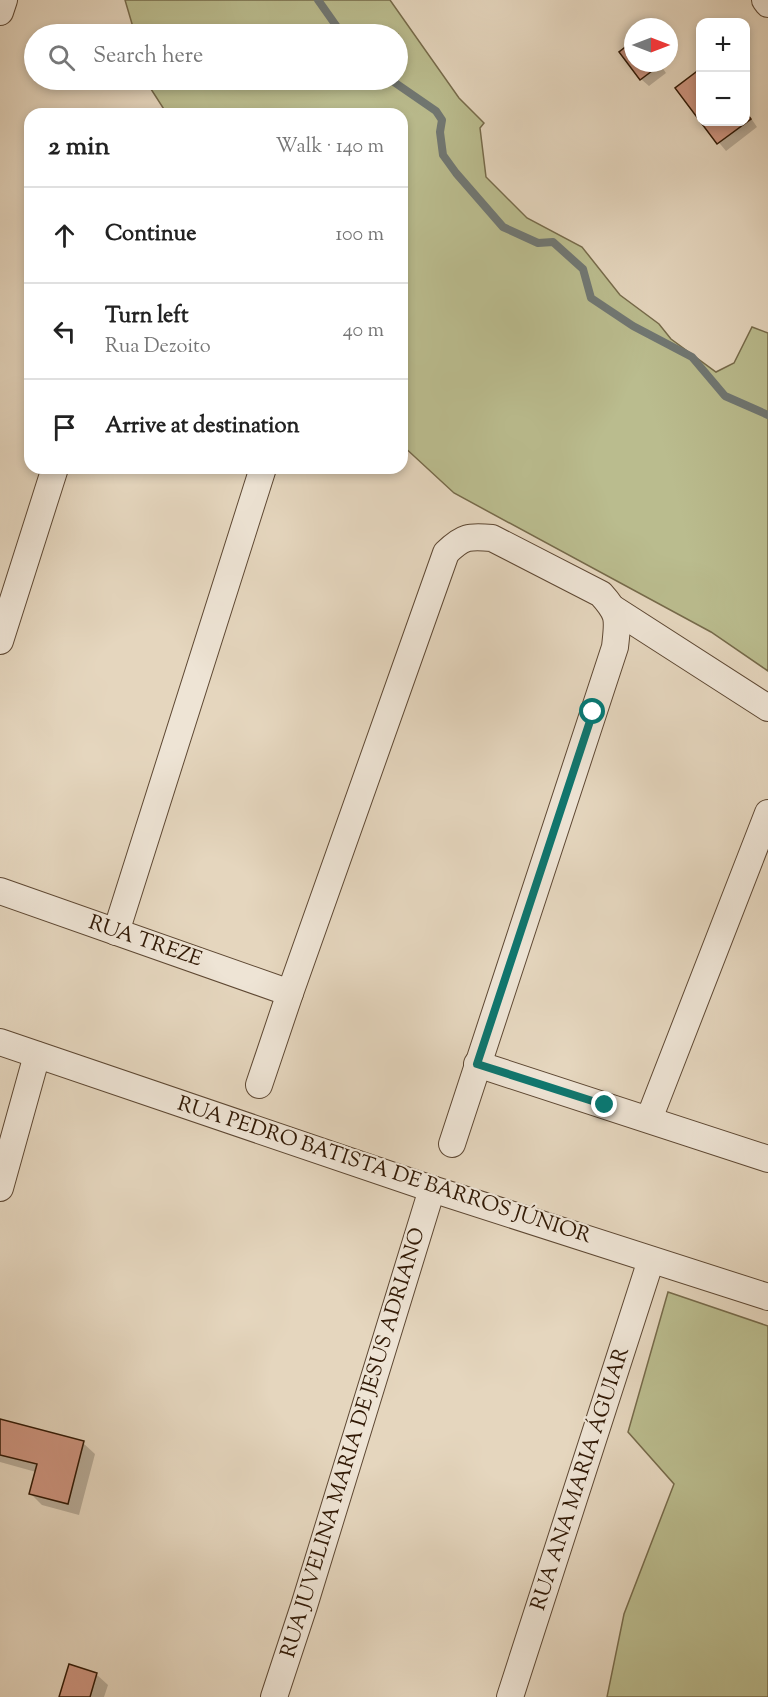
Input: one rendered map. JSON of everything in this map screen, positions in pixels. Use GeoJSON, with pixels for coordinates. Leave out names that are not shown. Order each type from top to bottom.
{"type":"FeatureCollection","features":[{"type":"Feature","properties":{"kind":"street"},"geometry":{"type":"LineString","coordinates":[[0,12],[4,0]]}},
{"type":"Feature","properties":{"kind":"street"},"geometry":{"type":"LineString","coordinates":[[765,0],[768,4]]}},
{"type":"Feature","properties":{"kind":"street"},"geometry":{"type":"LineString","coordinates":[[0,641],[53,474]]}},
{"type":"Feature","properties":{"kind":"street"},"geometry":{"type":"LineString","coordinates":[[116,932],[261,474]]}},
{"type":"Feature","properties":{"kind":"street"},"geometry":{"type":"LineString","coordinates":[[259,1085],[446,553],[458,541],[474,536],[492,538],[601,594],[614,609],[768,708]]}},
{"type":"Feature","properties":{"kind":"street"},"geometry":{"type":"LineString","coordinates":[[452,1144],[615,647],[618,625],[614,609]]}},
{"type":"Feature","properties":{"kind":"street"},"geometry":{"type":"LineString","coordinates":[[649,1119],[768,813]]}},
{"type":"Feature","properties":{"kind":"street","name":"RUA TREZE"},"geometry":{"type":"LineString","coordinates":[[0,891],[290,993]]}},
{"type":"Feature","properties":{"kind":"street","name":"RUA PEDRO BATISTA DE BARROS JÚNIOR"},"geometry":{"type":"LineString","coordinates":[[0,1042],[432,1189],[768,1297]]}},
{"type":"Feature","properties":{"kind":"street"},"geometry":{"type":"LineString","coordinates":[[0,1188],[37,1055]]}},
{"type":"Feature","properties":{"kind":"street"},"geometry":{"type":"LineString","coordinates":[[477,1064],[768,1159]]}},
{"type":"Feature","properties":{"kind":"street","name":"RUA JUVELINA MARIA DE JESUS ADRIANO"},"geometry":{"type":"LineString","coordinates":[[274,1697],[432,1189]]}},
{"type":"Feature","properties":{"kind":"street","name":"RUA ANA MARIA ÁGUIAR"},"geometry":{"type":"LineString","coordinates":[[510,1697],[651,1260]]}},
{"type":"Feature","properties":{"kind":"green space"},"geometry":{"type":"Polygon","coordinates":[[[125,0],[390,0],[407,24],[132,24],[125,0]]]}},
{"type":"Feature","properties":{"kind":"green space"},"geometry":{"type":"Polygon","coordinates":[[[408,26],[459,98],[484,123],[480,128],[486,177],[527,218],[582,247],[620,295],[659,324],[671,339],[716,372],[734,363],[752,327],[768,333],[768,671],[711,632],[454,493],[408,451],[408,108],[163,108],[152,90],[408,90],[408,26]]]}},
{"type":"Feature","properties":{"kind":"green space"},"geometry":{"type":"Polygon","coordinates":[[[668,1292],[768,1326],[768,1697],[607,1697],[624,1614],[674,1484],[628,1432],[668,1292]]]}},
{"type":"Feature","properties":{"kind":"building"},"geometry":{"type":"Polygon","coordinates":[[[624,48],[624,59],[619,52],[624,48]]]}},
{"type":"Feature","properties":{"kind":"building"},"geometry":{"type":"Polygon","coordinates":[[[634,72],[651,72],[640,80],[634,72]]]}},
{"type":"Feature","properties":{"kind":"building"},"geometry":{"type":"Polygon","coordinates":[[[696,72],[696,116],[675,88],[696,72]]]}},
{"type":"Feature","properties":{"kind":"building"},"geometry":{"type":"Polygon","coordinates":[[[703,126],[741,126],[717,144],[703,126]]]}},
{"type":"Feature","properties":{"kind":"building"},"geometry":{"type":"Polygon","coordinates":[[[0,1419],[84,1441],[68,1504],[29,1494],[37,1464],[0,1455],[0,1419]]]}},
{"type":"Feature","properties":{"kind":"building"},"geometry":{"type":"Polygon","coordinates":[[[69,1664],[97,1673],[90,1697],[59,1697],[69,1664]]]}},
{"type":"Feature","properties":{"kind":"waterway"},"geometry":{"type":"LineString","coordinates":[[318,0],[335,24]]}},
{"type":"Feature","properties":{"kind":"waterway"},"geometry":{"type":"LineString","coordinates":[[406,90],[436,111],[442,120],[440,132],[443,155],[503,227],[538,243],[553,242],[583,269],[591,298],[633,326],[692,357],[725,396],[768,415]]}},
{"type":"Feature","properties":{"kind":"route"},"geometry":{"type":"LineString","coordinates":[[593,712],[477,1064],[605,1105]]}}]}
